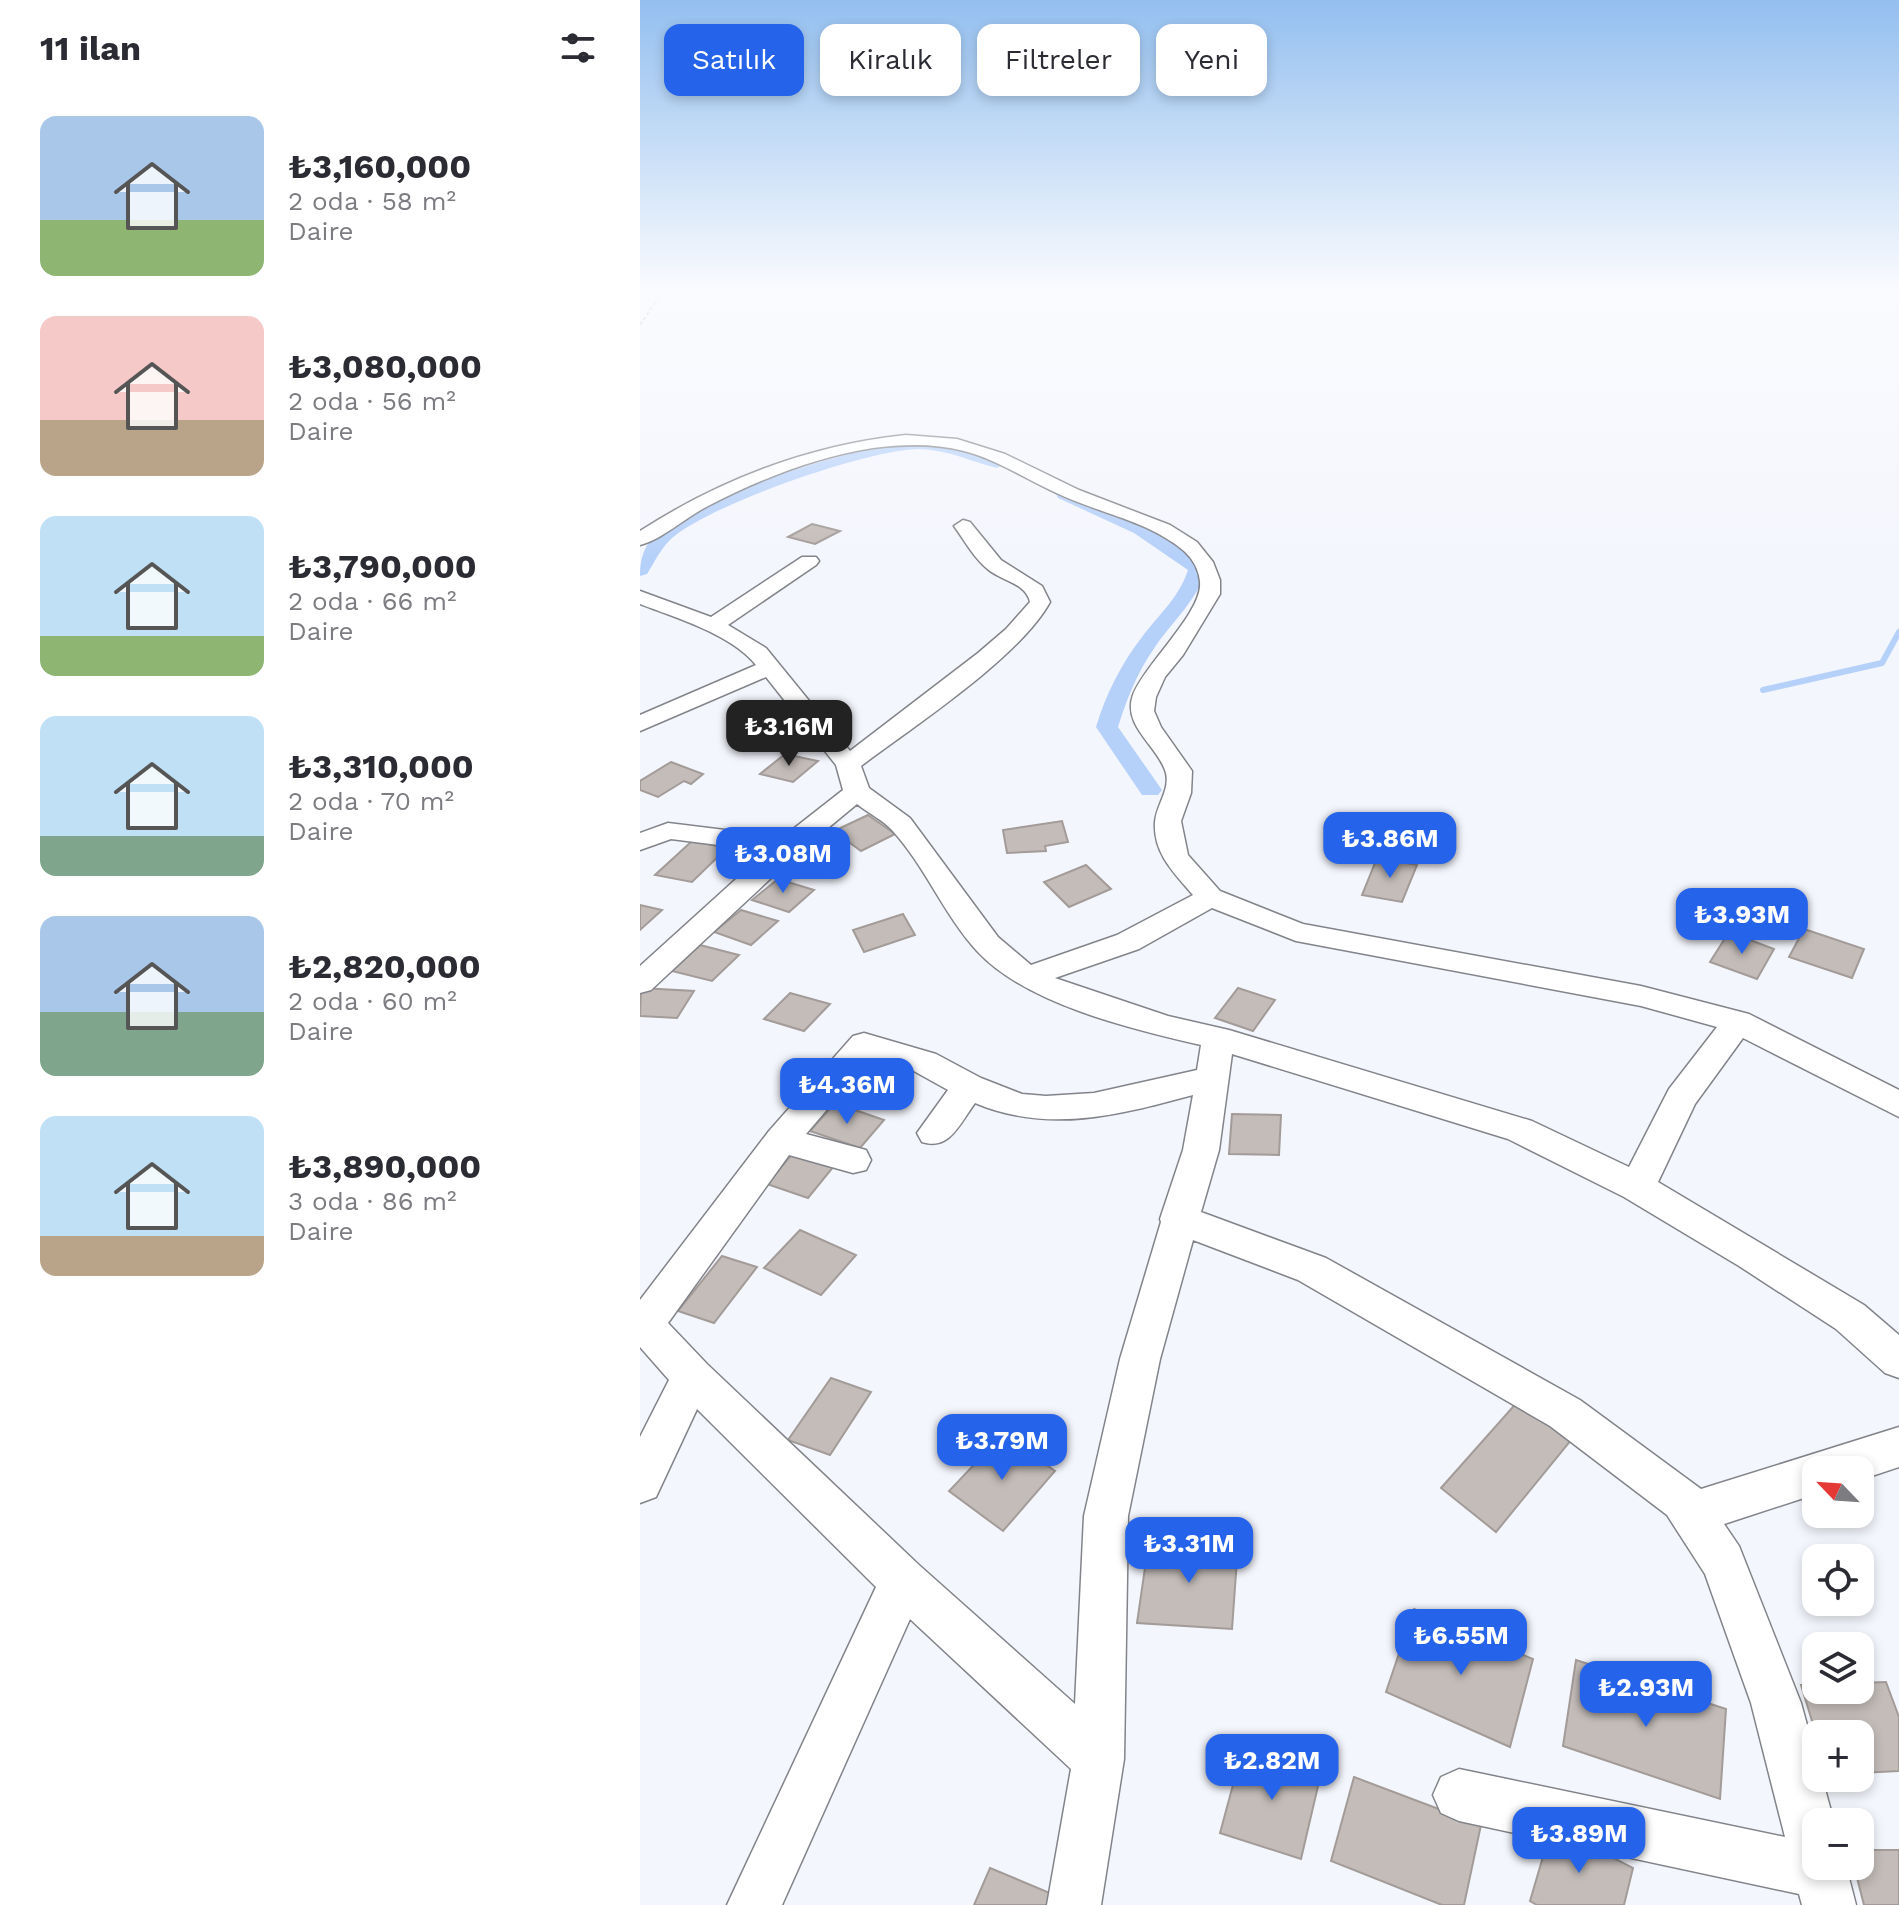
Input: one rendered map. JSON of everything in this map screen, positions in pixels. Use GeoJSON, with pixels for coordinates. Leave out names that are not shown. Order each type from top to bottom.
{"type":"FeatureCollection","features":[{"type":"Feature","properties":{"kind":"street"},"geometry":{"type":"LineString","coordinates":[[640,539],[699,505],[795,463],[852,448],[905,440],[947,442],[981,450],[1180,539],[1206,564],[1210,574],[1210,594],[1172,655],[1155,675],[1144,697],[1142,711],[1149,727],[1179,771],[1178,793],[1168,821],[1175,857],[1210,897],[1296,932],[1641,996],[1738,1022],[1899,1105]]}},
{"type":"Feature","properties":{"kind":"street"},"geometry":{"type":"LineString","coordinates":[[640,983],[789,846],[852,778],[1028,623],[1038,609],[1040,601],[1036,592],[997,567],[963,526]]}},
{"type":"Feature","properties":{"kind":"street"},"geometry":{"type":"LineString","coordinates":[[713,625],[809,561]]}},
{"type":"Feature","properties":{"kind":"street"},"geometry":{"type":"LineString","coordinates":[[640,597],[713,625],[758,653],[852,778],[901,824],[987,944],[1026,977],[1054,990],[1164,1026],[1215,1057],[1520,1130],[1637,1187],[1850,1317],[1899,1360]]}},
{"type":"Feature","properties":{"kind":"street"},"geometry":{"type":"LineString","coordinates":[[640,724],[770,667]]}},
{"type":"Feature","properties":{"kind":"street"},"geometry":{"type":"LineString","coordinates":[[640,818],[668,831],[789,846]]}},
{"type":"Feature","properties":{"kind":"street"},"geometry":{"type":"LineString","coordinates":[[640,842],[668,831]]}},
{"type":"Feature","properties":{"kind":"street"},"geometry":{"type":"LineString","coordinates":[[1026,977],[1128,942],[1210,897]]}},
{"type":"Feature","properties":{"kind":"street"},"geometry":{"type":"LineString","coordinates":[[1637,1187],[1681,1098],[1738,1022]]}},
{"type":"Feature","properties":{"kind":"street"},"geometry":{"type":"LineString","coordinates":[[1098,1759],[903,1581],[692,1377],[642,1322],[781,1140],[864,1044],[924,1062],[969,1087],[1018,1106],[1046,1109],[1119,1101],[1215,1057]]}},
{"type":"Feature","properties":{"kind":"street"},"geometry":{"type":"LineString","coordinates":[[1074,1905],[1098,1759],[1106,1516],[1140,1359],[1178,1219],[1201,1150],[1215,1057]]}},
{"type":"Feature","properties":{"kind":"street"},"geometry":{"type":"LineString","coordinates":[[934,1133],[969,1087]]}},
{"type":"Feature","properties":{"kind":"street"},"geometry":{"type":"LineString","coordinates":[[781,1140],[853,1160]]}},
{"type":"Feature","properties":{"kind":"street"},"geometry":{"type":"LineString","coordinates":[[1178,1219],[1312,1269],[1565,1413],[1683,1500],[1723,1562],[1776,1703],[1804,1808]]}},
{"type":"Feature","properties":{"kind":"street"},"geometry":{"type":"LineString","coordinates":[[640,1482],[692,1377]]}},
{"type":"Feature","properties":{"kind":"street"},"geometry":{"type":"LineString","coordinates":[[1871,1456],[1899,1447]]}},
{"type":"Feature","properties":{"kind":"street"},"geometry":{"type":"LineString","coordinates":[[1691,1513],[1802,1478]]}},
{"type":"Feature","properties":{"kind":"street"},"geometry":{"type":"LineString","coordinates":[[754,1905],[903,1581]]}},
{"type":"Feature","properties":{"kind":"street"},"geometry":{"type":"LineString","coordinates":[[1459,1795],[1802,1870]]}},
{"type":"Feature","properties":{"kind":"building"},"geometry":{"type":"Polygon","coordinates":[[[812,524],[840,531],[815,544],[788,537],[812,524]]]}},
{"type":"Feature","properties":{"kind":"building"},"geometry":{"type":"Polygon","coordinates":[[[785,754],[818,761],[793,782],[760,774],[785,754]]]}},
{"type":"Feature","properties":{"kind":"building"},"geometry":{"type":"Polygon","coordinates":[[[671,762],[703,774],[691,784],[684,781],[658,797],[640,790],[640,781],[671,762]]]}},
{"type":"Feature","properties":{"kind":"building"},"geometry":{"type":"Polygon","coordinates":[[[868,815],[895,834],[861,851],[834,831],[868,815]]]}},
{"type":"Feature","properties":{"kind":"building"},"geometry":{"type":"Polygon","coordinates":[[[1062,821],[1068,842],[1045,846],[1046,851],[1007,853],[1003,830],[1062,821]]]}},
{"type":"Feature","properties":{"kind":"building"},"geometry":{"type":"Polygon","coordinates":[[[692,841],[727,848],[692,882],[655,875],[692,841]]]}},
{"type":"Feature","properties":{"kind":"building"},"geometry":{"type":"Polygon","coordinates":[[[1377,858],[1417,865],[1402,902],[1362,895],[1377,858]]]}},
{"type":"Feature","properties":{"kind":"building"},"geometry":{"type":"Polygon","coordinates":[[[1086,865],[1111,889],[1069,907],[1044,882],[1086,865]]]}},
{"type":"Feature","properties":{"kind":"building"},"geometry":{"type":"Polygon","coordinates":[[[778,879],[814,890],[789,912],[752,900],[778,879]]]}},
{"type":"Feature","properties":{"kind":"building"},"geometry":{"type":"Polygon","coordinates":[[[640,905],[662,910],[640,930],[640,905]]]}},
{"type":"Feature","properties":{"kind":"building"},"geometry":{"type":"Polygon","coordinates":[[[741,910],[778,921],[751,945],[714,932],[741,910]]]}},
{"type":"Feature","properties":{"kind":"building"},"geometry":{"type":"Polygon","coordinates":[[[903,914],[915,935],[864,952],[853,930],[903,914]]]}},
{"type":"Feature","properties":{"kind":"building"},"geometry":{"type":"Polygon","coordinates":[[[1804,929],[1864,949],[1852,978],[1789,957],[1804,929]]]}},
{"type":"Feature","properties":{"kind":"building"},"geometry":{"type":"Polygon","coordinates":[[[1729,932],[1774,949],[1757,979],[1710,962],[1729,932]]]}},
{"type":"Feature","properties":{"kind":"building"},"geometry":{"type":"Polygon","coordinates":[[[700,945],[739,955],[712,981],[672,971],[700,945]]]}},
{"type":"Feature","properties":{"kind":"building"},"geometry":{"type":"Polygon","coordinates":[[[641,988],[694,991],[677,1018],[640,1016],[641,988]]]}},
{"type":"Feature","properties":{"kind":"building"},"geometry":{"type":"Polygon","coordinates":[[[1238,988],[1275,1000],[1253,1031],[1215,1018],[1238,988]]]}},
{"type":"Feature","properties":{"kind":"building"},"geometry":{"type":"Polygon","coordinates":[[[790,993],[830,1004],[804,1031],[764,1019],[790,993]]]}},
{"type":"Feature","properties":{"kind":"building"},"geometry":{"type":"Polygon","coordinates":[[[835,1103],[884,1120],[860,1148],[810,1131],[835,1103]]]}},
{"type":"Feature","properties":{"kind":"building"},"geometry":{"type":"Polygon","coordinates":[[[1232,1114],[1281,1115],[1279,1155],[1229,1154],[1232,1114]]]}},
{"type":"Feature","properties":{"kind":"building"},"geometry":{"type":"Polygon","coordinates":[[[793,1153],[834,1166],[808,1198],[767,1184],[793,1153]]]}},
{"type":"Feature","properties":{"kind":"building"},"geometry":{"type":"Polygon","coordinates":[[[800,1230],[856,1255],[821,1295],[764,1268],[800,1230]]]}},
{"type":"Feature","properties":{"kind":"building"},"geometry":{"type":"Polygon","coordinates":[[[722,1256],[757,1267],[714,1323],[678,1311],[722,1256]]]}},
{"type":"Feature","properties":{"kind":"building"},"geometry":{"type":"Polygon","coordinates":[[[831,1378],[871,1392],[830,1455],[788,1440],[831,1378]]]}},
{"type":"Feature","properties":{"kind":"building"},"geometry":{"type":"Polygon","coordinates":[[[1519,1400],[1572,1439],[1496,1532],[1441,1488],[1519,1400]]]}},
{"type":"Feature","properties":{"kind":"building"},"geometry":{"type":"Polygon","coordinates":[[[1003,1434],[1055,1471],[1003,1531],[949,1491],[1003,1434]]]}},
{"type":"Feature","properties":{"kind":"building"},"geometry":{"type":"Polygon","coordinates":[[[1149,1540],[1238,1545],[1232,1629],[1137,1623],[1149,1540]]]}},
{"type":"Feature","properties":{"kind":"building"},"geometry":{"type":"Polygon","coordinates":[[[1414,1609],[1533,1659],[1510,1747],[1386,1692],[1414,1609]]]}},
{"type":"Feature","properties":{"kind":"building"},"geometry":{"type":"Polygon","coordinates":[[[1576,1660],[1726,1709],[1720,1799],[1563,1746],[1576,1660]]]}},
{"type":"Feature","properties":{"kind":"building"},"geometry":{"type":"Polygon","coordinates":[[[1874,1682],[1886,1682],[1899,1717],[1899,1771],[1874,1772],[1874,1720],[1812,1720],[1807,1704],[1874,1704],[1874,1682]]]}},
{"type":"Feature","properties":{"kind":"building"},"geometry":{"type":"Polygon","coordinates":[[[1244,1744],[1322,1769],[1301,1859],[1220,1833],[1244,1744]]]}},
{"type":"Feature","properties":{"kind":"building"},"geometry":{"type":"Polygon","coordinates":[[[1354,1777],[1481,1825],[1464,1905],[1442,1905],[1331,1861],[1354,1777]]]}},
{"type":"Feature","properties":{"kind":"building"},"geometry":{"type":"Polygon","coordinates":[[[1552,1826],[1633,1868],[1624,1905],[1537,1905],[1530,1901],[1552,1826]]]}},
{"type":"Feature","properties":{"kind":"building"},"geometry":{"type":"Polygon","coordinates":[[[1874,1850],[1899,1850],[1899,1905],[1864,1905],[1858,1880],[1874,1880],[1874,1850]]]}},
{"type":"Feature","properties":{"kind":"building"},"geometry":{"type":"Polygon","coordinates":[[[990,1868],[1057,1896],[1054,1905],[974,1905],[990,1868]]]}},
{"type":"Feature","properties":{"kind":"waterway"},"geometry":{"type":"LineString","coordinates":[[640,570],[665,535],[682,523],[743,495],[855,457],[907,445],[930,445],[965,451],[997,463]]}},
{"type":"Feature","properties":{"kind":"waterway"},"geometry":{"type":"LineString","coordinates":[[1064,494],[1140,529],[1198,568],[1184,600],[1149,641],[1129,672],[1107,727],[1150,790]]}},
{"type":"Feature","properties":{"kind":"waterway"},"geometry":{"type":"LineString","coordinates":[[1763,690],[1882,663],[1899,632]]}}]}
